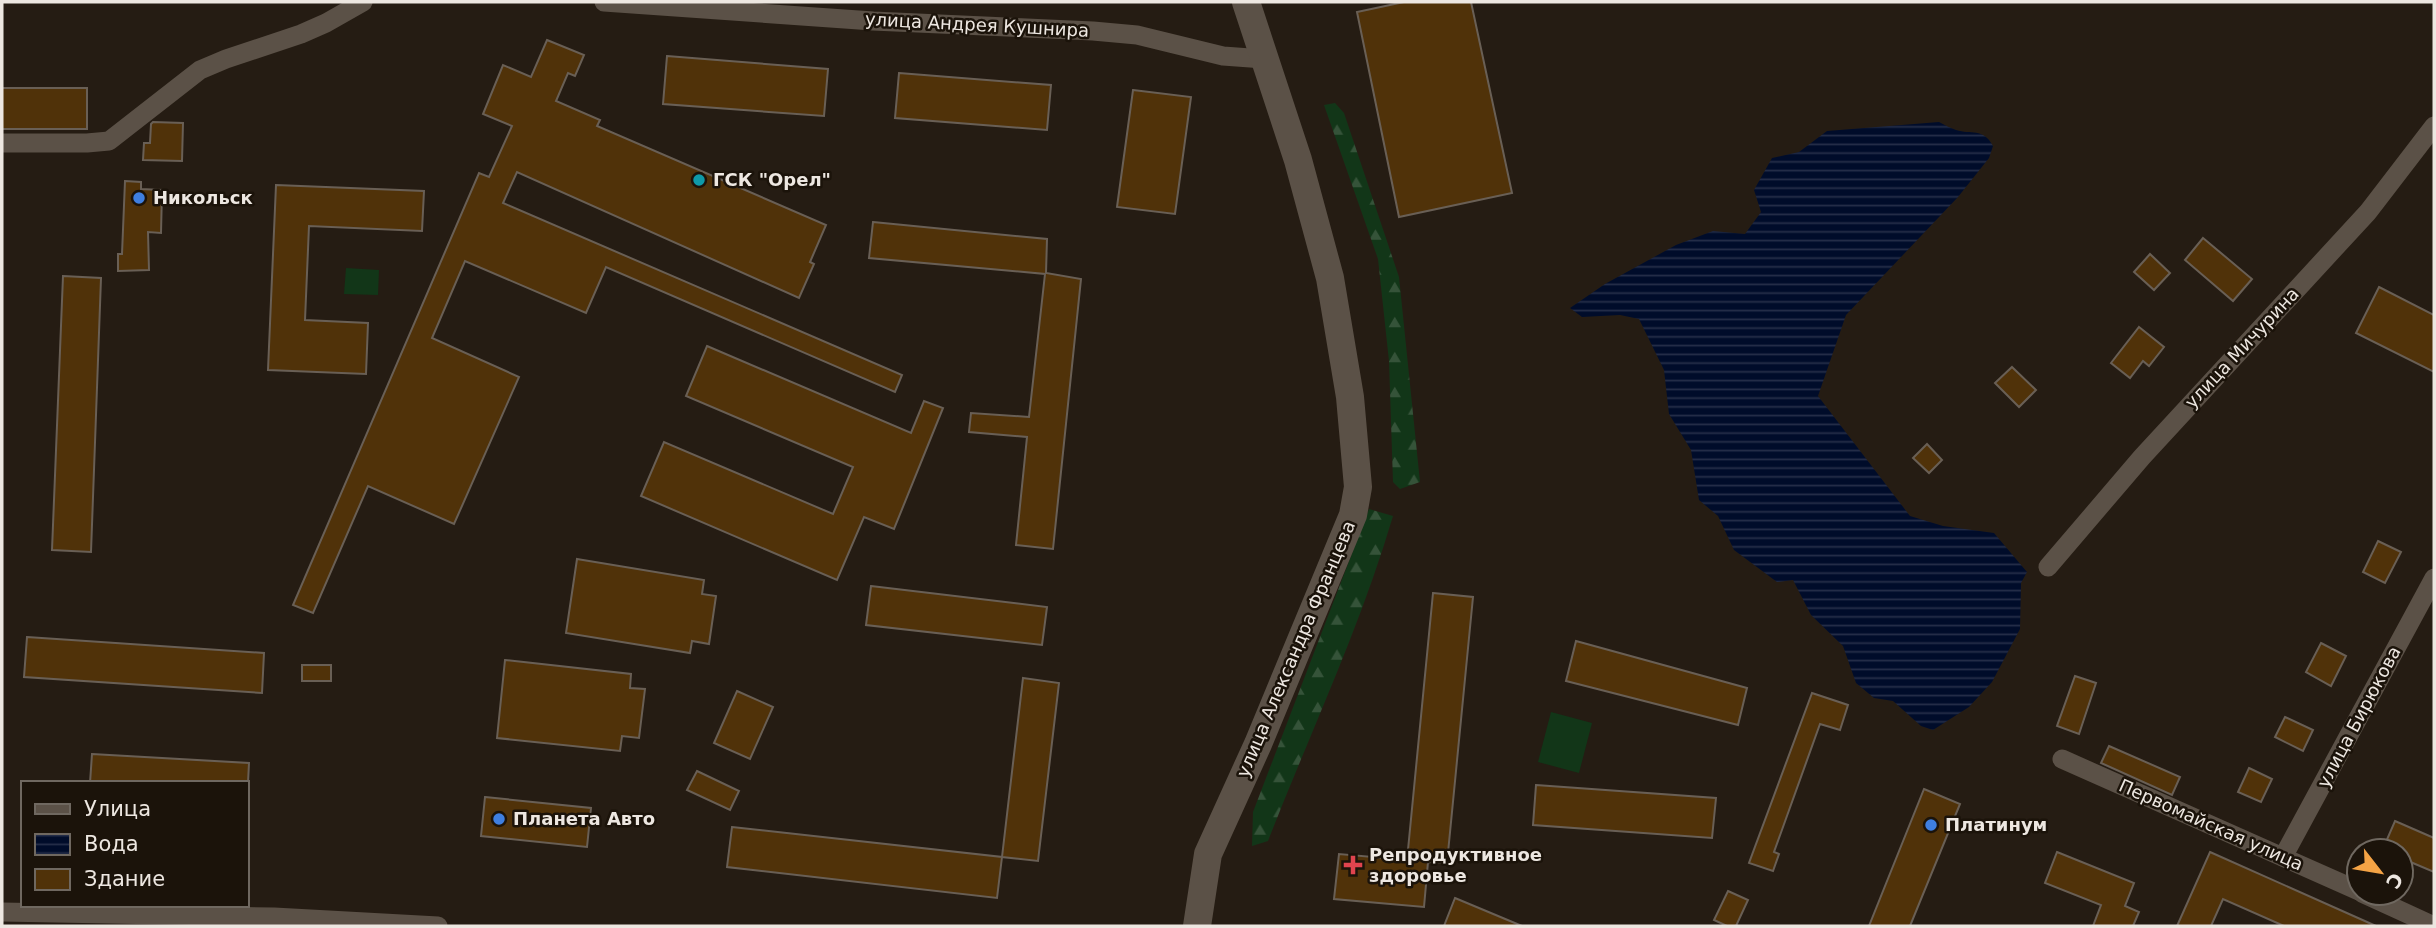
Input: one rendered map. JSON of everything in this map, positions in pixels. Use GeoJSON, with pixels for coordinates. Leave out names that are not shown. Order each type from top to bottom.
{"type":"FeatureCollection","features":[{"type":"Feature","properties":{"kind":"street"},"geometry":{"type":"LineString","coordinates":[[2,143],[109,141],[200,70],[301,34],[363,2]]}},
{"type":"Feature","properties":{"kind":"street","name":"улица Андрея Кушнира"},"geometry":{"type":"LineString","coordinates":[[604,2],[1093,31],[1137,35],[1223,56],[1264,59]]}},
{"type":"Feature","properties":{"kind":"street","name":"улица Александра Францева"},"geometry":{"type":"LineString","coordinates":[[1197,926],[1208,854],[1258,744],[1353,515],[1358,487],[1350,397],[1330,278],[1298,160],[1246,2]]}},
{"type":"Feature","properties":{"kind":"street","name":"улица Мичурина"},"geometry":{"type":"LineString","coordinates":[[2048,567],[2142,457],[2368,212],[2434,126]]}},
{"type":"Feature","properties":{"kind":"street","name":"улица Бирюкова"},"geometry":{"type":"LineString","coordinates":[[2283,857],[2434,578]]}},
{"type":"Feature","properties":{"kind":"street","name":"Первомайская улица"},"geometry":{"type":"LineString","coordinates":[[2062,759],[2345,885]]}},
{"type":"Feature","properties":{"kind":"street","name":"Первомайская улица"},"geometry":{"type":"LineString","coordinates":[[2393,907],[2434,926]]}},
{"type":"Feature","properties":{"kind":"street"},"geometry":{"type":"LineString","coordinates":[[2,912],[274,917],[438,926]]}},
{"type":"Feature","properties":{"kind":"green space"},"geometry":{"type":"Polygon","coordinates":[[[1335,103],[1344,113],[1399,277],[1420,482],[1400,489],[1393,482],[1389,361],[1378,259],[1324,105],[1335,103]]]}},
{"type":"Feature","properties":{"kind":"green space"},"geometry":{"type":"Polygon","coordinates":[[[346,268],[379,270],[378,295],[344,294],[346,268]]]}},
{"type":"Feature","properties":{"kind":"green space"},"geometry":{"type":"Polygon","coordinates":[[[1369,509],[1393,516],[1380,558],[1350,640],[1268,841],[1252,846],[1253,812],[1369,509]]]}},
{"type":"Feature","properties":{"kind":"green space"},"geometry":{"type":"Polygon","coordinates":[[[1551,712],[1592,723],[1579,773],[1538,762],[1551,712]]]}},
{"type":"Feature","properties":{"kind":"water"},"geometry":{"type":"Polygon","coordinates":[[[1939,122],[1956,130],[1985,136],[1993,146],[1989,158],[1958,197],[1846,315],[1818,396],[1910,516],[1943,526],[1994,533],[2027,572],[2021,583],[2020,629],[1992,682],[1969,707],[1933,730],[1921,726],[1893,701],[1874,698],[1856,683],[1843,646],[1811,615],[1793,580],[1777,582],[1734,550],[1718,516],[1699,500],[1691,450],[1669,414],[1664,370],[1639,319],[1620,315],[1582,317],[1570,308],[1605,284],[1676,245],[1713,231],[1745,234],[1761,212],[1754,190],[1772,158],[1799,152],[1827,131],[1939,122]]]}},
{"type":"Feature","properties":{"kind":"building"},"geometry":{"type":"Polygon","coordinates":[[[1404,2],[1471,2],[1512,193],[1399,217],[1357,12],[1404,2]]]}},
{"type":"Feature","properties":{"kind":"building"},"geometry":{"type":"Polygon","coordinates":[[[547,40],[584,55],[575,76],[568,73],[556,101],[600,120],[597,126],[826,225],[810,262],[814,264],[799,298],[517,172],[503,203],[902,375],[895,392],[606,267],[586,313],[465,261],[432,338],[519,377],[454,524],[368,486],[313,613],[293,605],[479,173],[489,177],[512,126],[483,114],[503,65],[531,77],[547,40]]]}},
{"type":"Feature","properties":{"kind":"building"},"geometry":{"type":"Polygon","coordinates":[[[667,56],[828,69],[824,116],[663,104],[667,56]]]}},
{"type":"Feature","properties":{"kind":"building"},"geometry":{"type":"Polygon","coordinates":[[[899,73],[1051,85],[1047,130],[895,118],[899,73]]]}},
{"type":"Feature","properties":{"kind":"building"},"geometry":{"type":"Polygon","coordinates":[[[2,88],[87,88],[87,129],[2,129],[2,88]]]}},
{"type":"Feature","properties":{"kind":"building"},"geometry":{"type":"Polygon","coordinates":[[[1133,90],[1191,97],[1175,214],[1117,207],[1133,90]]]}},
{"type":"Feature","properties":{"kind":"building"},"geometry":{"type":"Polygon","coordinates":[[[153,122],[183,123],[182,161],[143,160],[144,143],[150,143],[153,122]]]}},
{"type":"Feature","properties":{"kind":"building"},"geometry":{"type":"Polygon","coordinates":[[[125,181],[141,182],[141,189],[162,190],[161,233],[148,232],[149,270],[118,271],[118,254],[122,254],[125,181]]]}},
{"type":"Feature","properties":{"kind":"building"},"geometry":{"type":"Polygon","coordinates":[[[276,185],[424,191],[422,231],[309,226],[305,320],[368,323],[366,374],[268,370],[276,185]]]}},
{"type":"Feature","properties":{"kind":"building"},"geometry":{"type":"Polygon","coordinates":[[[873,222],[1047,239],[1046,273],[1081,279],[1053,549],[1016,545],[1027,437],[969,432],[971,413],[1029,417],[1045,274],[869,258],[873,222]]]}},
{"type":"Feature","properties":{"kind":"building"},"geometry":{"type":"Polygon","coordinates":[[[2203,238],[2252,279],[2233,301],[2185,260],[2203,238]]]}},
{"type":"Feature","properties":{"kind":"building"},"geometry":{"type":"Polygon","coordinates":[[[2150,254],[2170,273],[2154,290],[2134,272],[2150,254]]]}},
{"type":"Feature","properties":{"kind":"building"},"geometry":{"type":"Polygon","coordinates":[[[63,276],[101,278],[91,552],[52,550],[63,276]]]}},
{"type":"Feature","properties":{"kind":"building"},"geometry":{"type":"Polygon","coordinates":[[[2379,287],[2434,315],[2434,372],[2356,333],[2379,287]]]}},
{"type":"Feature","properties":{"kind":"building"},"geometry":{"type":"Polygon","coordinates":[[[2139,327],[2164,347],[2149,366],[2143,361],[2130,378],[2111,363],[2139,327]]]}},
{"type":"Feature","properties":{"kind":"building"},"geometry":{"type":"Polygon","coordinates":[[[707,346],[911,433],[924,401],[943,408],[894,529],[864,517],[837,580],[641,496],[664,442],[833,514],[853,467],[686,396],[707,346]]]}},
{"type":"Feature","properties":{"kind":"building"},"geometry":{"type":"Polygon","coordinates":[[[2012,367],[2036,390],[2019,407],[1995,383],[2012,367]]]}},
{"type":"Feature","properties":{"kind":"building"},"geometry":{"type":"Polygon","coordinates":[[[1927,444],[1942,460],[1929,473],[1913,458],[1927,444]]]}},
{"type":"Feature","properties":{"kind":"building"},"geometry":{"type":"Polygon","coordinates":[[[2378,541],[2401,552],[2385,583],[2363,572],[2378,541]]]}},
{"type":"Feature","properties":{"kind":"building"},"geometry":{"type":"Polygon","coordinates":[[[577,559],[704,580],[702,594],[716,596],[709,644],[692,641],[690,653],[566,633],[577,559]]]}},
{"type":"Feature","properties":{"kind":"building"},"geometry":{"type":"Polygon","coordinates":[[[871,586],[1047,607],[1042,645],[866,625],[871,586]]]}},
{"type":"Feature","properties":{"kind":"building"},"geometry":{"type":"Polygon","coordinates":[[[1433,593],[1473,597],[1447,863],[1428,862],[1424,907],[1334,899],[1339,854],[1407,860],[1433,593]]]}},
{"type":"Feature","properties":{"kind":"building"},"geometry":{"type":"Polygon","coordinates":[[[27,637],[264,653],[262,693],[24,677],[27,637]]]}},
{"type":"Feature","properties":{"kind":"building"},"geometry":{"type":"Polygon","coordinates":[[[1576,641],[1747,688],[1738,725],[1566,681],[1576,641]]]}},
{"type":"Feature","properties":{"kind":"building"},"geometry":{"type":"Polygon","coordinates":[[[2321,643],[2346,656],[2331,686],[2306,672],[2321,643]]]}},
{"type":"Feature","properties":{"kind":"building"},"geometry":{"type":"Polygon","coordinates":[[[505,660],[631,674],[630,688],[645,689],[639,738],[622,736],[620,751],[497,738],[505,660]]]}},
{"type":"Feature","properties":{"kind":"building"},"geometry":{"type":"Polygon","coordinates":[[[302,665],[331,665],[331,681],[302,681],[302,665]]]}},
{"type":"Feature","properties":{"kind":"building"},"geometry":{"type":"Polygon","coordinates":[[[2075,676],[2096,683],[2079,734],[2057,726],[2075,676]]]}},
{"type":"Feature","properties":{"kind":"building"},"geometry":{"type":"Polygon","coordinates":[[[1023,678],[1059,683],[1038,861],[1002,857],[1023,678]]]}},
{"type":"Feature","properties":{"kind":"building"},"geometry":{"type":"Polygon","coordinates":[[[737,691],[773,707],[750,759],[714,743],[737,691]]]}},
{"type":"Feature","properties":{"kind":"building"},"geometry":{"type":"Polygon","coordinates":[[[1812,693],[1848,705],[1840,730],[1820,724],[1774,852],[1779,854],[1773,871],[1749,863],[1812,693]]]}},
{"type":"Feature","properties":{"kind":"building"},"geometry":{"type":"Polygon","coordinates":[[[2285,717],[2313,730],[2303,751],[2275,737],[2285,717]]]}},
{"type":"Feature","properties":{"kind":"building"},"geometry":{"type":"Polygon","coordinates":[[[2109,746],[2180,777],[2172,795],[2101,763],[2109,746]]]}},
{"type":"Feature","properties":{"kind":"building"},"geometry":{"type":"Polygon","coordinates":[[[92,754],[249,763],[248,783],[90,781],[92,754]]]}},
{"type":"Feature","properties":{"kind":"building"},"geometry":{"type":"Polygon","coordinates":[[[2249,768],[2272,779],[2261,802],[2238,792],[2249,768]]]}},
{"type":"Feature","properties":{"kind":"building"},"geometry":{"type":"Polygon","coordinates":[[[697,771],[739,791],[730,810],[687,790],[697,771]]]}},
{"type":"Feature","properties":{"kind":"building"},"geometry":{"type":"Polygon","coordinates":[[[1536,785],[1716,798],[1712,838],[1533,825],[1536,785]]]}},
{"type":"Feature","properties":{"kind":"building"},"geometry":{"type":"Polygon","coordinates":[[[1924,789],[1960,804],[1910,926],[1869,926],[1924,789]]]}},
{"type":"Feature","properties":{"kind":"building"},"geometry":{"type":"Polygon","coordinates":[[[485,797],[591,808],[587,847],[481,836],[485,797]]]}},
{"type":"Feature","properties":{"kind":"building"},"geometry":{"type":"Polygon","coordinates":[[[2395,821],[2434,838],[2434,872],[2415,864],[2415,837],[2388,837],[2395,821]]]}},
{"type":"Feature","properties":{"kind":"building"},"geometry":{"type":"Polygon","coordinates":[[[732,827],[1002,857],[997,898],[727,867],[732,827]]]}},
{"type":"Feature","properties":{"kind":"building"},"geometry":{"type":"Polygon","coordinates":[[[2057,852],[2134,883],[2125,906],[2139,912],[2133,926],[2093,926],[2101,905],[2045,883],[2057,852]]]}},
{"type":"Feature","properties":{"kind":"building"},"geometry":{"type":"Polygon","coordinates":[[[2210,852],[2376,926],[2284,926],[2223,899],[2211,926],[2177,926],[2210,852]]]}},
{"type":"Feature","properties":{"kind":"building"},"geometry":{"type":"Polygon","coordinates":[[[1728,891],[1748,900],[1736,926],[1727,926],[1714,920],[1728,891]]]}},
{"type":"Feature","properties":{"kind":"building"},"geometry":{"type":"Polygon","coordinates":[[[1455,898],[1522,926],[1444,926],[1455,898]]]}},
{"type":"Feature","properties":{"kind":"place","name":"ГСК \"Орел\""},"geometry":{"type":"Point","coordinates":[699,180]}},
{"type":"Feature","properties":{"kind":"place","name":"Никольск"},"geometry":{"type":"Point","coordinates":[139,198]}},
{"type":"Feature","properties":{"kind":"place","name":"Планета Авто"},"geometry":{"type":"Point","coordinates":[499,819]}},
{"type":"Feature","properties":{"kind":"place","name":"Платинум"},"geometry":{"type":"Point","coordinates":[1931,825]}},
{"type":"Feature","properties":{"kind":"place","name":"Репродуктивное здоровье"},"geometry":{"type":"Point","coordinates":[1353,865]}}]}
